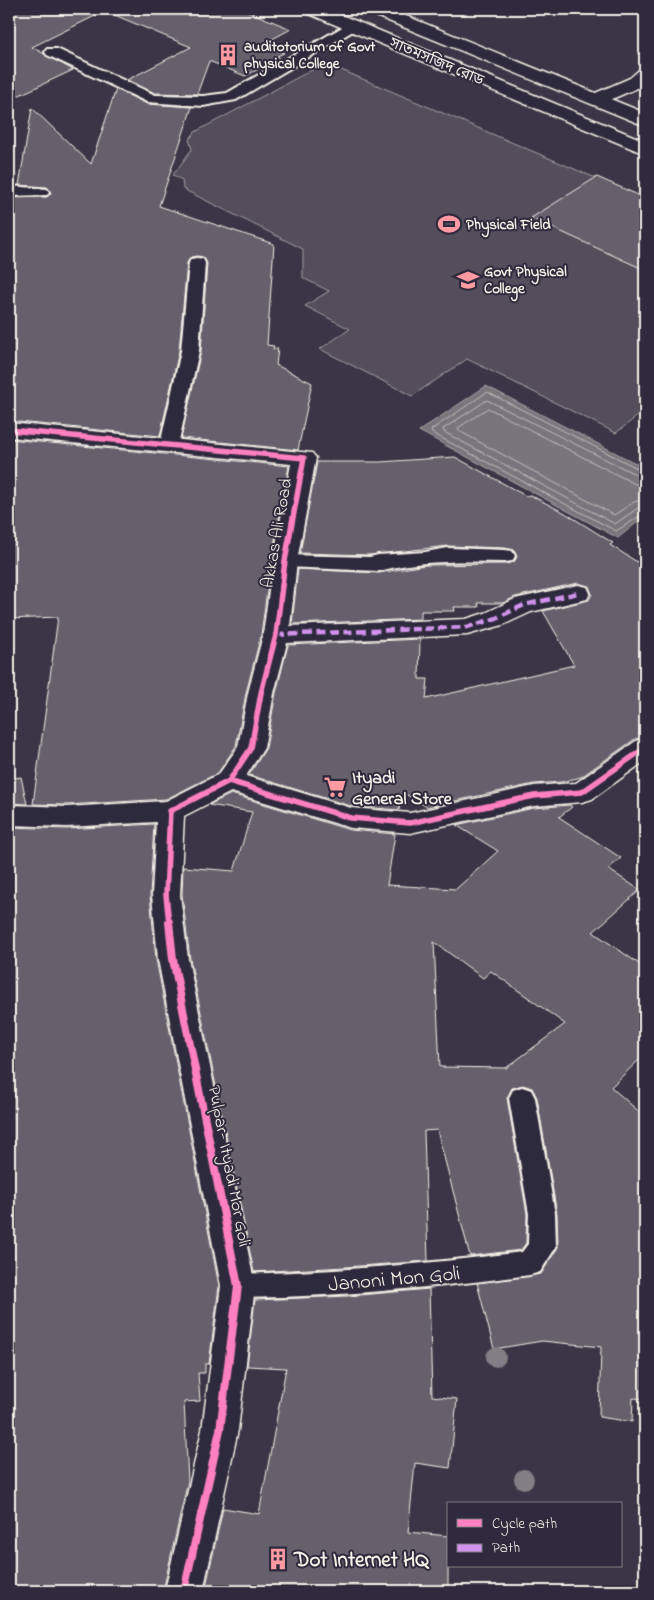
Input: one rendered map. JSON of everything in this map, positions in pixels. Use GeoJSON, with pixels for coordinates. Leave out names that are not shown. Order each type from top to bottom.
{"type":"FeatureCollection","features":[{"type":"Feature","properties":{"kind":"street","name":"সাতমসজিদ রোড"},"geometry":{"type":"LineString","coordinates":[[314,9],[645,148]]}},
{"type":"Feature","properties":{"kind":"street","name":"সাতমসজিদ রোড"},"geometry":{"type":"LineString","coordinates":[[375,9],[645,120]]}},
{"type":"Feature","properties":{"kind":"street"},"geometry":{"type":"LineString","coordinates":[[569,117],[597,99],[636,82],[645,74]]}},
{"type":"Feature","properties":{"kind":"street","name":"Akkas Ali Road"},"geometry":{"type":"LineString","coordinates":[[9,430],[304,458],[285,561],[276,636],[261,693],[251,748],[230,781]]}},
{"type":"Feature","properties":{"kind":"street"},"geometry":{"type":"LineString","coordinates":[[276,636],[467,627],[494,620],[524,605],[578,593]]}},
{"type":"Feature","properties":{"kind":"street"},"geometry":{"type":"LineString","coordinates":[[9,815],[67,818],[170,811],[230,781],[351,818],[410,823],[534,796],[582,792],[645,748]]}},
{"type":"Feature","properties":{"kind":"street","name":"Pulpar- Ityadi Mor Goli"},"geometry":{"type":"LineString","coordinates":[[170,811],[166,895],[173,959],[238,1286],[220,1430],[184,1591]]}},
{"type":"Feature","properties":{"kind":"lane"},"geometry":{"type":"LineString","coordinates":[[52,52],[152,99],[202,107],[231,97],[353,25]]}},
{"type":"Feature","properties":{"kind":"lane"},"geometry":{"type":"LineString","coordinates":[[9,192],[41,192]]}},
{"type":"Feature","properties":{"kind":"lane"},"geometry":{"type":"LineString","coordinates":[[168,445],[190,351],[197,263]]}},
{"type":"Feature","properties":{"kind":"lane"},"geometry":{"type":"LineString","coordinates":[[285,561],[379,564],[378,561],[424,558],[448,554],[505,556]]}},
{"type":"Feature","properties":{"kind":"lane","name":"Janoni Mon Goli"},"geometry":{"type":"LineString","coordinates":[[238,1286],[297,1286],[441,1275],[530,1263],[542,1247],[542,1214],[522,1098]]}},
{"type":"Feature","properties":{"kind":"shaded area","name":"Physical Field"},"geometry":{"type":"Polygon","coordinates":[[[325,63],[645,199],[645,410],[616,433],[467,359],[412,396],[320,349],[350,329],[305,306],[329,291],[303,278],[303,249],[183,189],[182,180],[173,175],[192,149],[189,140],[195,132],[325,63]]]}},
{"type":"Feature","properties":{"kind":"water"},"geometry":{"type":"Polygon","coordinates":[[[486,386],[645,468],[645,516],[618,538],[419,431],[486,386]]]}},
{"type":"Feature","properties":{"kind":"building"},"geometry":{"type":"Polygon","coordinates":[[[9,9],[242,9],[291,29],[263,44],[284,53],[277,56],[280,58],[245,76],[209,61],[197,94],[155,93],[127,80],[191,47],[105,11],[32,47],[73,70],[9,100],[9,9]]]}},
{"type":"Feature","properties":{"kind":"building"},"geometry":{"type":"Polygon","coordinates":[[[116,89],[147,104],[192,107],[159,206],[274,244],[267,345],[274,346],[273,349],[278,349],[276,365],[312,383],[298,450],[181,438],[201,351],[207,263],[203,257],[197,256],[191,257],[187,263],[179,351],[160,436],[9,421],[9,198],[47,197],[51,193],[47,187],[19,185],[32,108],[91,164],[116,89]]]}},
{"type":"Feature","properties":{"kind":"building"},"geometry":{"type":"Polygon","coordinates":[[[597,177],[645,198],[645,270],[531,218],[597,177]]]}},
{"type":"Feature","properties":{"kind":"building"},"geometry":{"type":"Polygon","coordinates":[[[9,439],[289,466],[271,561],[261,635],[246,693],[236,746],[218,773],[166,799],[67,805],[33,804],[58,617],[9,619],[9,439]]]}},
{"type":"Feature","properties":{"kind":"building"},"geometry":{"type":"Polygon","coordinates":[[[455,457],[526,496],[530,495],[565,513],[613,543],[610,545],[645,567],[645,737],[635,739],[581,777],[561,782],[534,784],[427,807],[402,792],[399,810],[351,806],[249,775],[266,748],[276,693],[288,645],[420,639],[419,679],[428,679],[426,699],[574,665],[543,611],[589,600],[592,594],[589,586],[578,583],[515,597],[503,603],[478,603],[479,607],[454,607],[455,611],[421,611],[421,619],[292,624],[298,569],[379,573],[425,565],[505,564],[514,562],[517,557],[514,550],[505,548],[448,546],[370,555],[300,553],[317,462],[380,462],[455,457]]]}},
{"type":"Feature","properties":{"kind":"building"},"geometry":{"type":"Polygon","coordinates":[[[21,777],[27,804],[9,803],[9,779],[21,777]]]}},
{"type":"Feature","properties":{"kind":"building"},"geometry":{"type":"Polygon","coordinates":[[[231,794],[350,830],[395,834],[387,885],[456,889],[498,851],[456,825],[534,808],[570,805],[572,807],[559,817],[621,858],[608,869],[640,890],[593,932],[645,968],[645,1054],[611,1087],[645,1117],[645,1399],[633,1398],[632,1422],[599,1417],[601,1347],[542,1341],[494,1349],[477,1283],[541,1274],[558,1247],[557,1214],[537,1098],[532,1088],[523,1085],[512,1088],[507,1098],[527,1214],[526,1243],[521,1250],[470,1256],[437,1130],[424,1131],[428,1261],[254,1272],[190,959],[182,895],[183,867],[234,871],[252,812],[209,805],[231,794]],[[434,942],[440,1067],[506,1068],[565,1024],[491,971],[483,978],[434,942]]]}},
{"type":"Feature","properties":{"kind":"building"},"geometry":{"type":"Polygon","coordinates":[[[154,824],[150,895],[156,959],[219,1286],[209,1364],[205,1364],[205,1373],[198,1373],[200,1401],[184,1402],[188,1481],[163,1591],[9,1591],[9,827],[67,829],[154,824]]]}},
{"type":"Feature","properties":{"kind":"building"},"geometry":{"type":"Polygon","coordinates":[[[429,1289],[432,1396],[457,1399],[450,1468],[415,1463],[408,1532],[447,1536],[448,1591],[205,1591],[223,1508],[259,1514],[286,1368],[247,1366],[255,1300],[348,1296],[429,1289]]]}},
{"type":"Feature","properties":{"kind":"marked path"},"geometry":{"type":"LineString","coordinates":[[276,635],[467,627],[494,619],[524,605],[578,593]]}},
{"type":"Feature","properties":{"kind":"cycle path"},"geometry":{"type":"LineString","coordinates":[[9,430],[304,458],[285,561],[276,635],[261,693],[251,748],[229,781]]}},
{"type":"Feature","properties":{"kind":"cycle path"},"geometry":{"type":"LineString","coordinates":[[229,781],[351,818],[410,823],[534,796],[582,792],[645,748]]}},
{"type":"Feature","properties":{"kind":"cycle path"},"geometry":{"type":"LineString","coordinates":[[184,1591],[220,1430],[238,1286],[173,959],[166,895],[170,811],[229,781]]}},
{"type":"Feature","properties":{"kind":"place","name":"auditotorium of Govt physical College"},"geometry":{"type":"Point","coordinates":[228,55]}},
{"type":"Feature","properties":{"kind":"place","name":"Physical Field"},"geometry":{"type":"Point","coordinates":[449,224]}},
{"type":"Feature","properties":{"kind":"place","name":"Govt Physical College"},"geometry":{"type":"Point","coordinates":[468,280]}},
{"type":"Feature","properties":{"kind":"place","name":"Ityadi General Store"},"geometry":{"type":"Point","coordinates":[335,787]}},
{"type":"Feature","properties":{"kind":"place","name":"Dot Internet HQ"},"geometry":{"type":"Point","coordinates":[278,1559]}}]}
